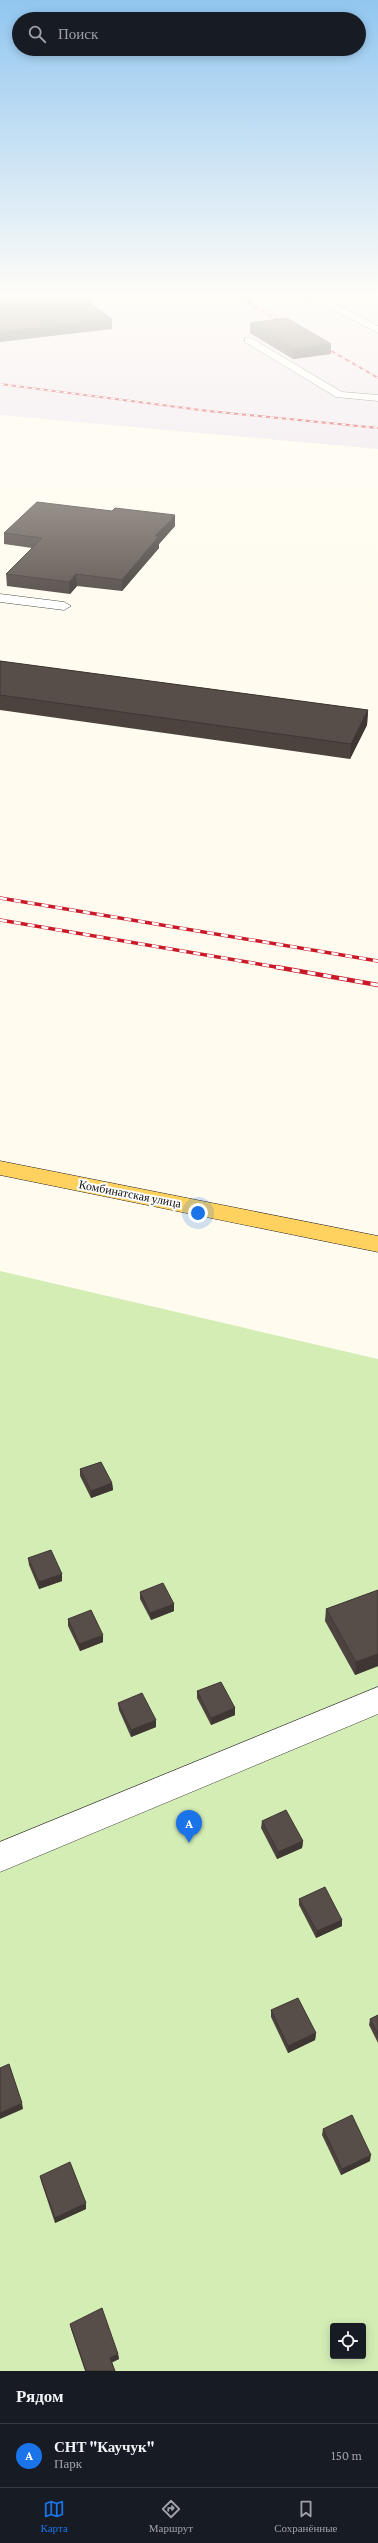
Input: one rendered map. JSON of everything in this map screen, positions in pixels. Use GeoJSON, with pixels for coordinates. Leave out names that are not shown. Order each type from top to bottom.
{"type":"FeatureCollection","features":[{"type":"Feature","properties":{"kind":"main road","name":"Комбинатская улица"},"geometry":{"type":"LineString","coordinates":[[0,1168],[378,1244]]}},
{"type":"Feature","properties":{"kind":"street"},"geometry":{"type":"LineString","coordinates":[[0,598],[64,606]]}},
{"type":"Feature","properties":{"kind":"street"},"geometry":{"type":"LineString","coordinates":[[0,1857],[378,1700]]}},
{"type":"Feature","properties":{"kind":"shaded area"},"geometry":{"type":"Polygon","coordinates":[[[0,407],[378,407],[378,449],[0,415],[0,407]]]}},
{"type":"Feature","properties":{"kind":"green space"},"geometry":{"type":"Polygon","coordinates":[[[0,1271],[378,1359],[378,2371],[0,2371],[0,1271]]]}},
{"type":"Feature","properties":{"kind":"building"},"geometry":{"type":"Polygon","coordinates":[[[37,502],[112,511],[115,508],[175,515],[155,536],[159,536],[122,580],[76,574],[69,582],[6,574],[42,538],[4,533],[37,502]]]}},
{"type":"Feature","properties":{"kind":"building"},"geometry":{"type":"Polygon","coordinates":[[[0,661],[368,710],[351,744],[0,695],[0,661]]]}},
{"type":"Feature","properties":{"kind":"building"},"geometry":{"type":"Polygon","coordinates":[[[101,1462],[112,1483],[91,1491],[80,1469],[101,1462]]]}},
{"type":"Feature","properties":{"kind":"building"},"geometry":{"type":"Polygon","coordinates":[[[51,1550],[62,1574],[39,1582],[28,1558],[51,1550]]]}},
{"type":"Feature","properties":{"kind":"building"},"geometry":{"type":"Polygon","coordinates":[[[163,1583],[174,1604],[150,1613],[140,1592],[163,1583]]]}},
{"type":"Feature","properties":{"kind":"building"},"geometry":{"type":"Polygon","coordinates":[[[378,1590],[378,1654],[356,1662],[326,1609],[378,1590]]]}},
{"type":"Feature","properties":{"kind":"building"},"geometry":{"type":"Polygon","coordinates":[[[91,1610],[103,1635],[79,1644],[68,1619],[91,1610]]]}},
{"type":"Feature","properties":{"kind":"building"},"geometry":{"type":"Polygon","coordinates":[[[221,1682],[235,1708],[211,1718],[197,1691],[221,1682]]]}},
{"type":"Feature","properties":{"kind":"building"},"geometry":{"type":"Polygon","coordinates":[[[142,1693],[156,1720],[131,1730],[118,1703],[142,1693]]]}},
{"type":"Feature","properties":{"kind":"building"},"geometry":{"type":"Polygon","coordinates":[[[286,1810],[303,1841],[278,1852],[262,1821],[286,1810]]]}},
{"type":"Feature","properties":{"kind":"building"},"geometry":{"type":"Polygon","coordinates":[[[325,1887],[342,1920],[317,1931],[299,1899],[325,1887]]]}},
{"type":"Feature","properties":{"kind":"building"},"geometry":{"type":"Polygon","coordinates":[[[298,1998],[316,2033],[288,2046],[271,2010],[298,1998]]]}},
{"type":"Feature","properties":{"kind":"building"},"geometry":{"type":"Polygon","coordinates":[[[378,2015],[378,2034],[370,2019],[378,2015]]]}},
{"type":"Feature","properties":{"kind":"building"},"geometry":{"type":"Polygon","coordinates":[[[9,2064],[22,2103],[0,2113],[0,2068],[9,2064]]]}},
{"type":"Feature","properties":{"kind":"building"},"geometry":{"type":"Polygon","coordinates":[[[352,2115],[371,2155],[342,2169],[323,2129],[352,2115]]]}},
{"type":"Feature","properties":{"kind":"building"},"geometry":{"type":"Polygon","coordinates":[[[70,2162],[86,2203],[55,2218],[40,2176],[70,2162]]]}},
{"type":"Feature","properties":{"kind":"building"},"geometry":{"type":"Polygon","coordinates":[[[102,2308],[118,2354],[110,2358],[115,2371],[86,2371],[70,2324],[102,2308]]]}},
{"type":"Feature","properties":{"kind":"railway"},"geometry":{"type":"LineString","coordinates":[[174,407],[378,428]]}},
{"type":"Feature","properties":{"kind":"railway"},"geometry":{"type":"LineString","coordinates":[[0,898],[378,961]]}},
{"type":"Feature","properties":{"kind":"railway"},"geometry":{"type":"LineString","coordinates":[[0,920],[282,968]]}},
{"type":"Feature","properties":{"kind":"railway"},"geometry":{"type":"LineString","coordinates":[[276,967],[378,985]]}},
{"type":"Feature","properties":{"kind":"place","name":"СНТ \"Каучук\""},"geometry":{"type":"Point","coordinates":[189,1843]}}]}
